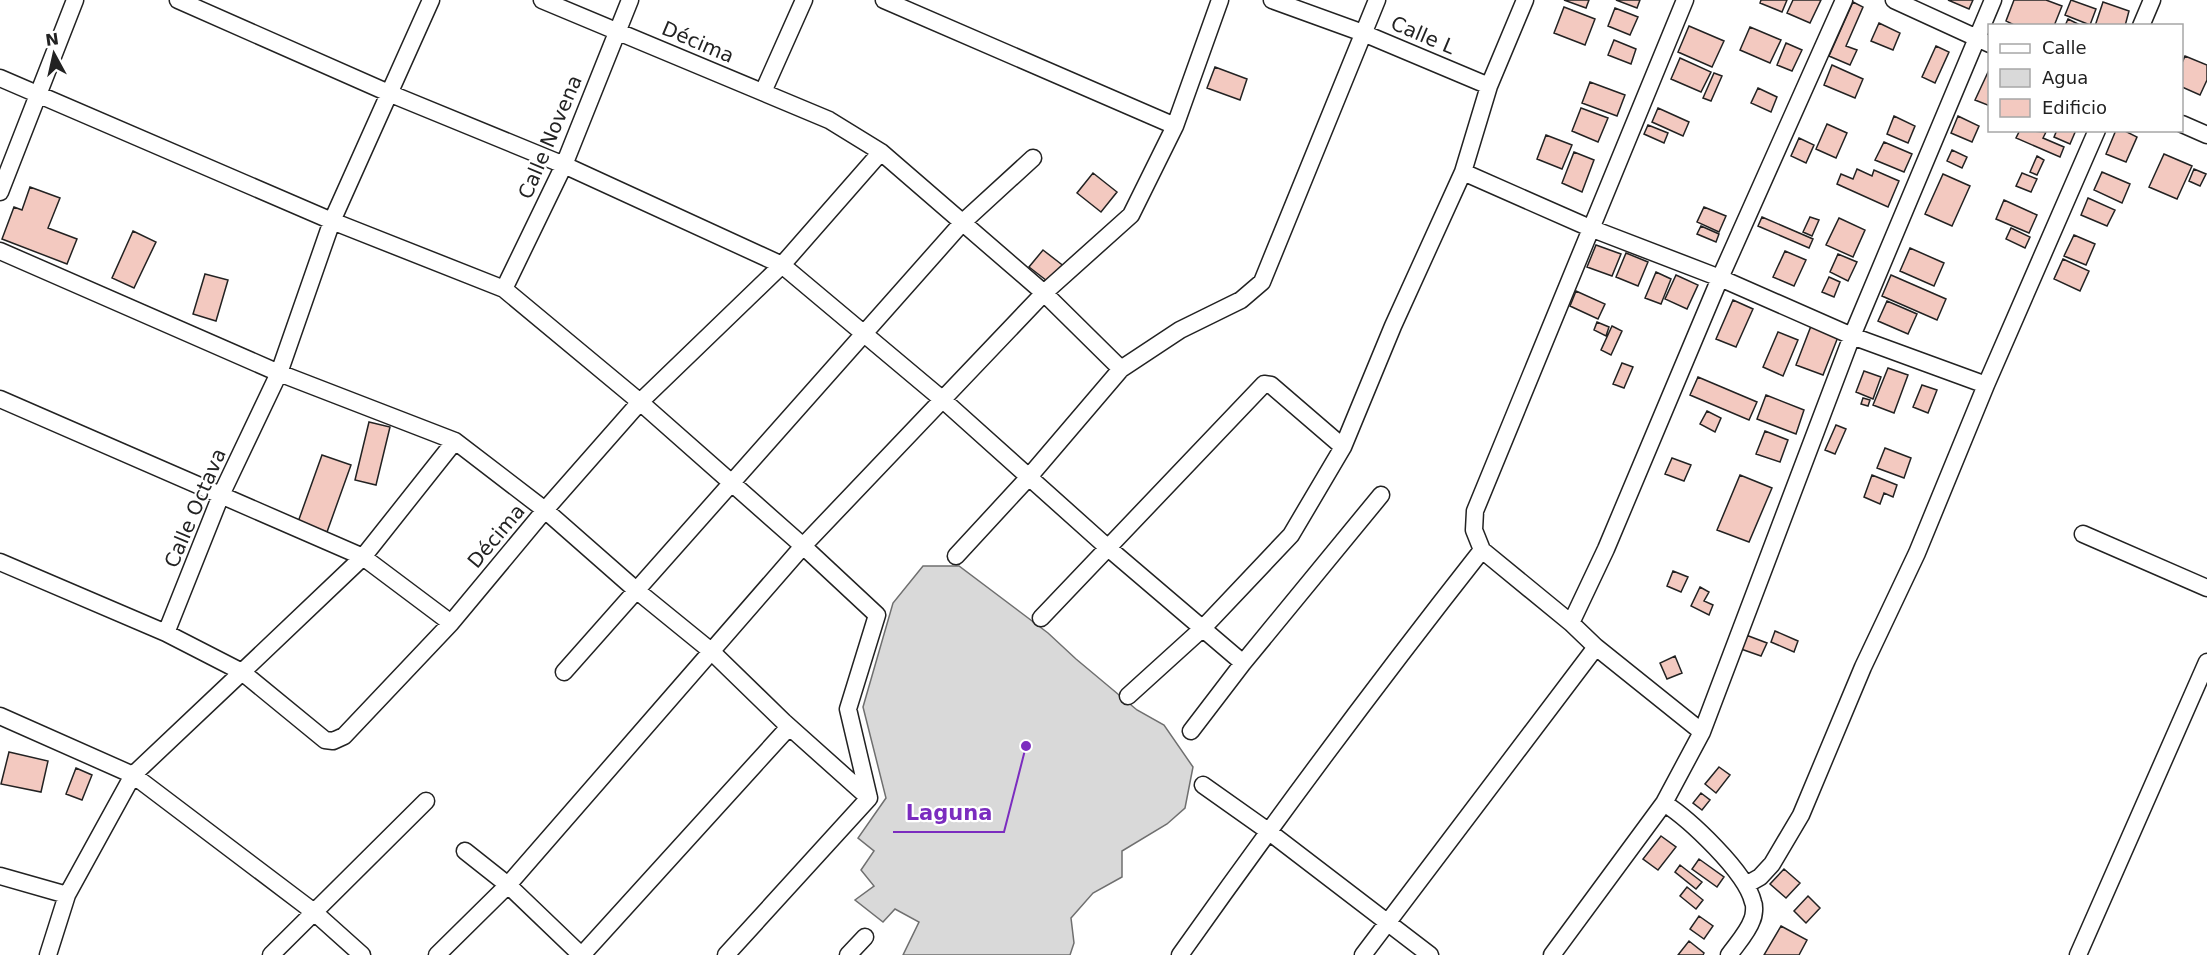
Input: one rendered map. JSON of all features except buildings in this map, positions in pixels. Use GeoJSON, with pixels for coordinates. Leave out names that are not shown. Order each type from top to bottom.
{"type":"FeatureCollection","features":[{"type":"Feature","properties":{"kind":"street"},"geometry":{"type":"LineString","coordinates":[[0,192],[75,0]]}},
{"type":"Feature","properties":{"kind":"street"},"geometry":{"type":"LineString","coordinates":[[178,0],[391,94],[564,165],[782,265],[943,400],[1028,478],[1244,663]]}},
{"type":"Feature","properties":{"kind":"street","name":"Calle Octava"},"geometry":{"type":"LineString","coordinates":[[166,633],[221,495],[279,373],[332,221],[391,94],[431,0]]}},
{"type":"Feature","properties":{"kind":"street","name":"Décima"},"geometry":{"type":"LineString","coordinates":[[542,0],[829,120],[881,152],[1044,293],[1120,369]]}},
{"type":"Feature","properties":{"kind":"street","name":"Calle Novena"},"geometry":{"type":"LineString","coordinates":[[504,289],[564,165],[630,0]]}},
{"type":"Feature","properties":{"kind":"street"},"geometry":{"type":"LineString","coordinates":[[763,92],[804,0]]}},
{"type":"Feature","properties":{"kind":"street"},"geometry":{"type":"LineString","coordinates":[[884,0],[1175,126]]}},
{"type":"Feature","properties":{"kind":"street"},"geometry":{"type":"LineString","coordinates":[[437,955],[508,885],[803,546],[1044,293],[1131,215],[1175,126],[1220,0]]}},
{"type":"Feature","properties":{"kind":"street","name":"Calle L"},"geometry":{"type":"LineString","coordinates":[[1272,0],[1363,33],[1489,86]]}},
{"type":"Feature","properties":{"kind":"street"},"geometry":{"type":"LineString","coordinates":[[956,556],[1028,478],[1120,369],[1180,330],[1241,300],[1262,282],[1377,0]]}},
{"type":"Feature","properties":{"kind":"street"},"geometry":{"type":"LineString","coordinates":[[1128,696],[1203,628],[1291,535],[1343,447],[1393,326],[1463,172],[1489,86],[1525,0]]}},
{"type":"Feature","properties":{"kind":"street"},"geometry":{"type":"LineString","coordinates":[[1685,0],[1475,511],[1474,530],[1482,550],[1596,647],[1702,732]]}},
{"type":"Feature","properties":{"kind":"street"},"geometry":{"type":"LineString","coordinates":[[1570,623],[1606,549],[1720,278],[1844,0]]}},
{"type":"Feature","properties":{"kind":"street"},"geometry":{"type":"LineString","coordinates":[[1894,0],[1983,42]]}},
{"type":"Feature","properties":{"kind":"street"},"geometry":{"type":"LineString","coordinates":[[1552,955],[1664,802],[1702,732],[1852,336],[1983,42],[1994,0]]}},
{"type":"Feature","properties":{"kind":"street"},"geometry":{"type":"LineString","coordinates":[[2142,24],[2152,0]]}},
{"type":"Feature","properties":{"kind":"street"},"geometry":{"type":"LineString","coordinates":[[0,78],[332,221],[504,289],[640,402],[878,615],[848,709],[869,798]]}},
{"type":"Feature","properties":{"kind":"street"},"geometry":{"type":"LineString","coordinates":[[2183,125],[2207,135]]}},
{"type":"Feature","properties":{"kind":"street"},"geometry":{"type":"LineString","coordinates":[[1746,885],[1760,877],[1772,864],[1801,815],[1863,667],[1917,553],[1986,385],[2096,132]]}},
{"type":"Feature","properties":{"kind":"street","name":"Décima"},"geometry":{"type":"LineString","coordinates":[[242,672],[325,740],[333,741],[345,736],[451,623],[545,510],[640,402],[782,265],[881,152]]}},
{"type":"Feature","properties":{"kind":"street"},"geometry":{"type":"LineString","coordinates":[[564,672],[962,223],[1033,158]]}},
{"type":"Feature","properties":{"kind":"street"},"geometry":{"type":"LineString","coordinates":[[1463,172],[1590,228],[1720,278],[1852,336],[1986,385]]}},
{"type":"Feature","properties":{"kind":"street"},"geometry":{"type":"LineString","coordinates":[[0,251],[279,373],[455,441],[545,510],[636,590],[711,651],[789,727],[869,798]]}},
{"type":"Feature","properties":{"kind":"street"},"geometry":{"type":"LineString","coordinates":[[1041,618],[1264,384],[1271,385],[1343,447]]}},
{"type":"Feature","properties":{"kind":"street"},"geometry":{"type":"LineString","coordinates":[[0,399],[363,557],[451,623]]}},
{"type":"Feature","properties":{"kind":"street"},"geometry":{"type":"LineString","coordinates":[[48,955],[67,895],[133,775],[363,557],[455,441]]}},
{"type":"Feature","properties":{"kind":"street"},"geometry":{"type":"LineString","coordinates":[[1191,731],[1381,495]]}},
{"type":"Feature","properties":{"kind":"street"},"geometry":{"type":"LineString","coordinates":[[2084,534],[2207,588]]}},
{"type":"Feature","properties":{"kind":"street"},"geometry":{"type":"LineString","coordinates":[[1179,955],[1268,831],[1482,550]]}},
{"type":"Feature","properties":{"kind":"street"},"geometry":{"type":"LineString","coordinates":[[0,562],[166,633],[242,672]]}},
{"type":"Feature","properties":{"kind":"street"},"geometry":{"type":"LineString","coordinates":[[1363,955],[1596,647]]}},
{"type":"Feature","properties":{"kind":"street"},"geometry":{"type":"LineString","coordinates":[[2079,955],[2207,662]]}},
{"type":"Feature","properties":{"kind":"street"},"geometry":{"type":"LineString","coordinates":[[0,716],[133,775],[314,912],[362,955]]}},
{"type":"Feature","properties":{"kind":"street"},"geometry":{"type":"LineString","coordinates":[[465,851],[508,885],[581,955],[789,727]]}},
{"type":"Feature","properties":{"kind":"street"},"geometry":{"type":"LineString","coordinates":[[1203,785],[1268,831],[1430,955]]}},
{"type":"Feature","properties":{"kind":"street"},"geometry":{"type":"LineString","coordinates":[[726,955],[869,798]]}},
{"type":"Feature","properties":{"kind":"street"},"geometry":{"type":"LineString","coordinates":[[271,955],[426,801]]}},
{"type":"Feature","properties":{"kind":"street"},"geometry":{"type":"LineString","coordinates":[[1664,802],[1681,814],[1727,861],[1746,885],[1754,903],[1752,921],[1729,955]]}},
{"type":"Feature","properties":{"kind":"street"},"geometry":{"type":"LineString","coordinates":[[0,876],[67,895]]}},
{"type":"Feature","properties":{"kind":"street"},"geometry":{"type":"LineString","coordinates":[[848,955],[865,937]]}},
{"type":"Feature","properties":{"kind":"water"},"geometry":{"type":"Polygon","coordinates":[[[923,566],[959,566],[1048,633],[1137,710],[1164,725],[1193,767],[1185,808],[1167,824],[1122,851],[1122,877],[1093,893],[1071,918],[1074,943],[1070,955],[903,955],[919,922],[895,909],[883,922],[855,900],[874,886],[861,870],[874,851],[858,838],[886,798],[863,707],[893,603],[923,566]]]}},
{"type":"Feature","properties":{"kind":"place","name":"Laguna"},"geometry":{"type":"Point","coordinates":[1026,746]}}]}
